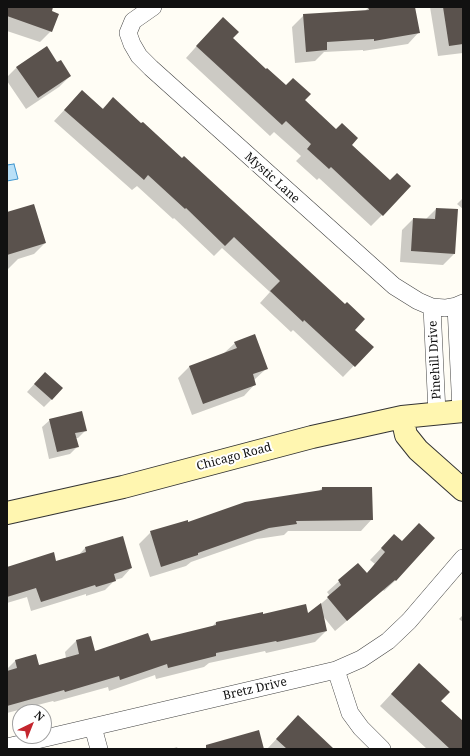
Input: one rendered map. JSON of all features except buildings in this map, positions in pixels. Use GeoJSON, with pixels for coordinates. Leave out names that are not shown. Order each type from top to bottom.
{"type":"FeatureCollection","features":[{"type":"Feature","properties":{"kind":"street","name":"Mystic Lane"},"geometry":{"type":"LineString","coordinates":[[153,7],[133,21],[128,32],[132,44],[139,56],[150,68],[394,286],[418,301],[432,307]]}},
{"type":"Feature","properties":{"kind":"street","name":"Pinehill Drive"},"geometry":{"type":"LineString","coordinates":[[437,413],[432,307],[445,308],[459,304],[462,411]]}},
{"type":"Feature","properties":{"kind":"street","name":"Chicago Road"},"geometry":{"type":"LineString","coordinates":[[7,513],[123,486],[312,437],[402,417],[462,411]]}},
{"type":"Feature","properties":{"kind":"street"},"geometry":{"type":"LineString","coordinates":[[402,417],[406,435],[418,450],[463,490]]}},
{"type":"Feature","properties":{"kind":"street","name":"Bretz Drive"},"geometry":{"type":"LineString","coordinates":[[7,748],[336,670],[361,659],[388,641],[409,622],[463,558]]}},
{"type":"Feature","properties":{"kind":"street"},"geometry":{"type":"LineString","coordinates":[[336,670],[350,713],[361,728],[382,749]]}},
{"type":"Feature","properties":{"kind":"street"},"geometry":{"type":"LineString","coordinates":[[93,727],[99,749]]}},
{"type":"Feature","properties":{"kind":"water"},"geometry":{"type":"Polygon","coordinates":[[[14,164],[18,179],[7,181],[7,165],[14,164]]]}}]}
